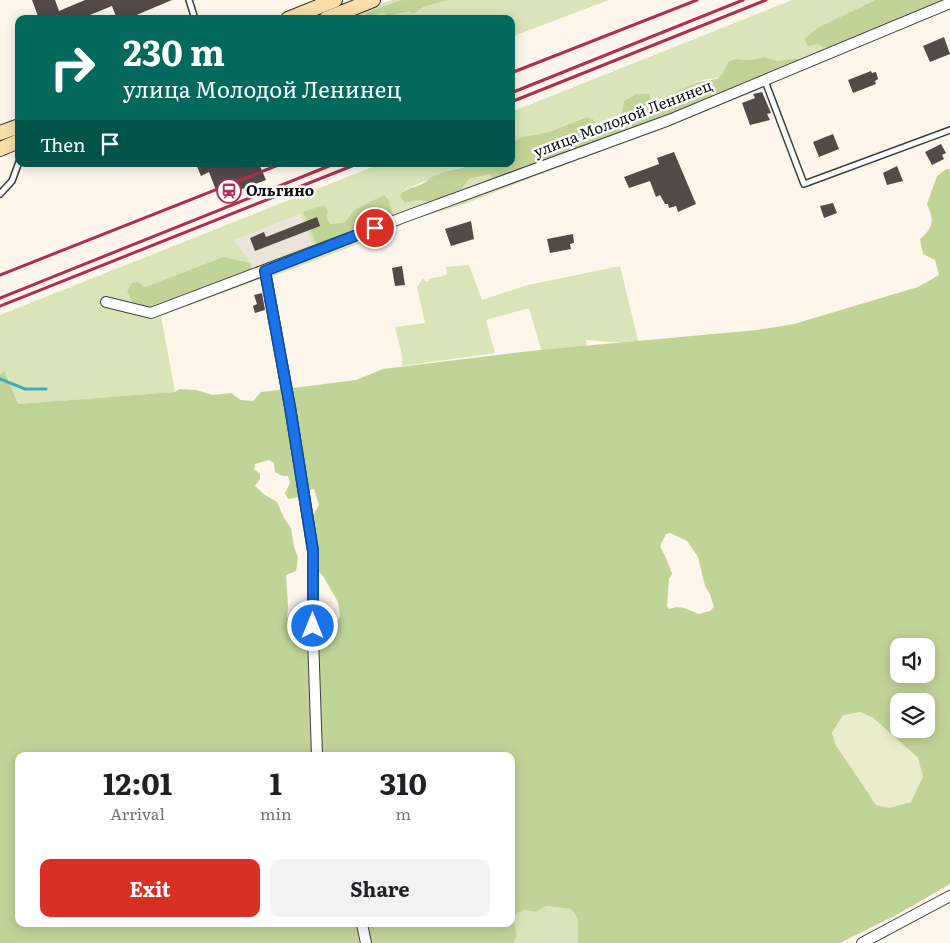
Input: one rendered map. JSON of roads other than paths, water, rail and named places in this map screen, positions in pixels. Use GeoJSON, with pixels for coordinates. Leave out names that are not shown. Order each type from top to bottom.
{"type":"FeatureCollection","features":[{"type":"Feature","properties":{"kind":"main road"},"geometry":{"type":"LineString","coordinates":[[298,15],[335,0]]}},
{"type":"Feature","properties":{"kind":"main road"},"geometry":{"type":"LineString","coordinates":[[336,15],[373,0]]}},
{"type":"Feature","properties":{"kind":"main road"},"geometry":{"type":"LineString","coordinates":[[0,134],[15,128]]}},
{"type":"Feature","properties":{"kind":"main road"},"geometry":{"type":"LineString","coordinates":[[0,149],[15,143]]}},
{"type":"Feature","properties":{"kind":"street","name":"улица Молодой Ленинец"},"geometry":{"type":"LineString","coordinates":[[106,302],[151,313],[668,120],[950,3]]}},
{"type":"Feature","properties":{"kind":"street"},"geometry":{"type":"LineString","coordinates":[[265,271],[290,407],[313,551],[313,645],[317,752]]}},
{"type":"Feature","properties":{"kind":"street"},"geometry":{"type":"LineString","coordinates":[[862,943],[950,896]]}},
{"type":"Feature","properties":{"kind":"street"},"geometry":{"type":"LineString","coordinates":[[363,927],[366,943]]}},
{"type":"Feature","properties":{"kind":"lane"},"geometry":{"type":"LineString","coordinates":[[189,0],[195,15]]}},
{"type":"Feature","properties":{"kind":"lane"},"geometry":{"type":"LineString","coordinates":[[765,81],[804,184],[950,130]]}},
{"type":"Feature","properties":{"kind":"lane"},"geometry":{"type":"LineString","coordinates":[[0,194],[12,181],[17,167]]}},
{"type":"Feature","properties":{"kind":"waterway"},"geometry":{"type":"LineString","coordinates":[[0,379],[25,389],[46,389]]}},
{"type":"Feature","properties":{"kind":"railway"},"geometry":{"type":"LineString","coordinates":[[515,71],[697,0]]}},
{"type":"Feature","properties":{"kind":"railway"},"geometry":{"type":"LineString","coordinates":[[515,91],[743,0]]}},
{"type":"Feature","properties":{"kind":"railway"},"geometry":{"type":"LineString","coordinates":[[515,100],[766,0]]}},
{"type":"Feature","properties":{"kind":"railway"},"geometry":{"type":"LineString","coordinates":[[0,275],[273,167]]}},
{"type":"Feature","properties":{"kind":"railway"},"geometry":{"type":"LineString","coordinates":[[0,298],[327,167]]}},
{"type":"Feature","properties":{"kind":"railway"},"geometry":{"type":"LineString","coordinates":[[0,306],[349,167]]}},
{"type":"Feature","properties":{"kind":"place","name":"Ольгино"},"geometry":{"type":"Point","coordinates":[229,191]}}]}
